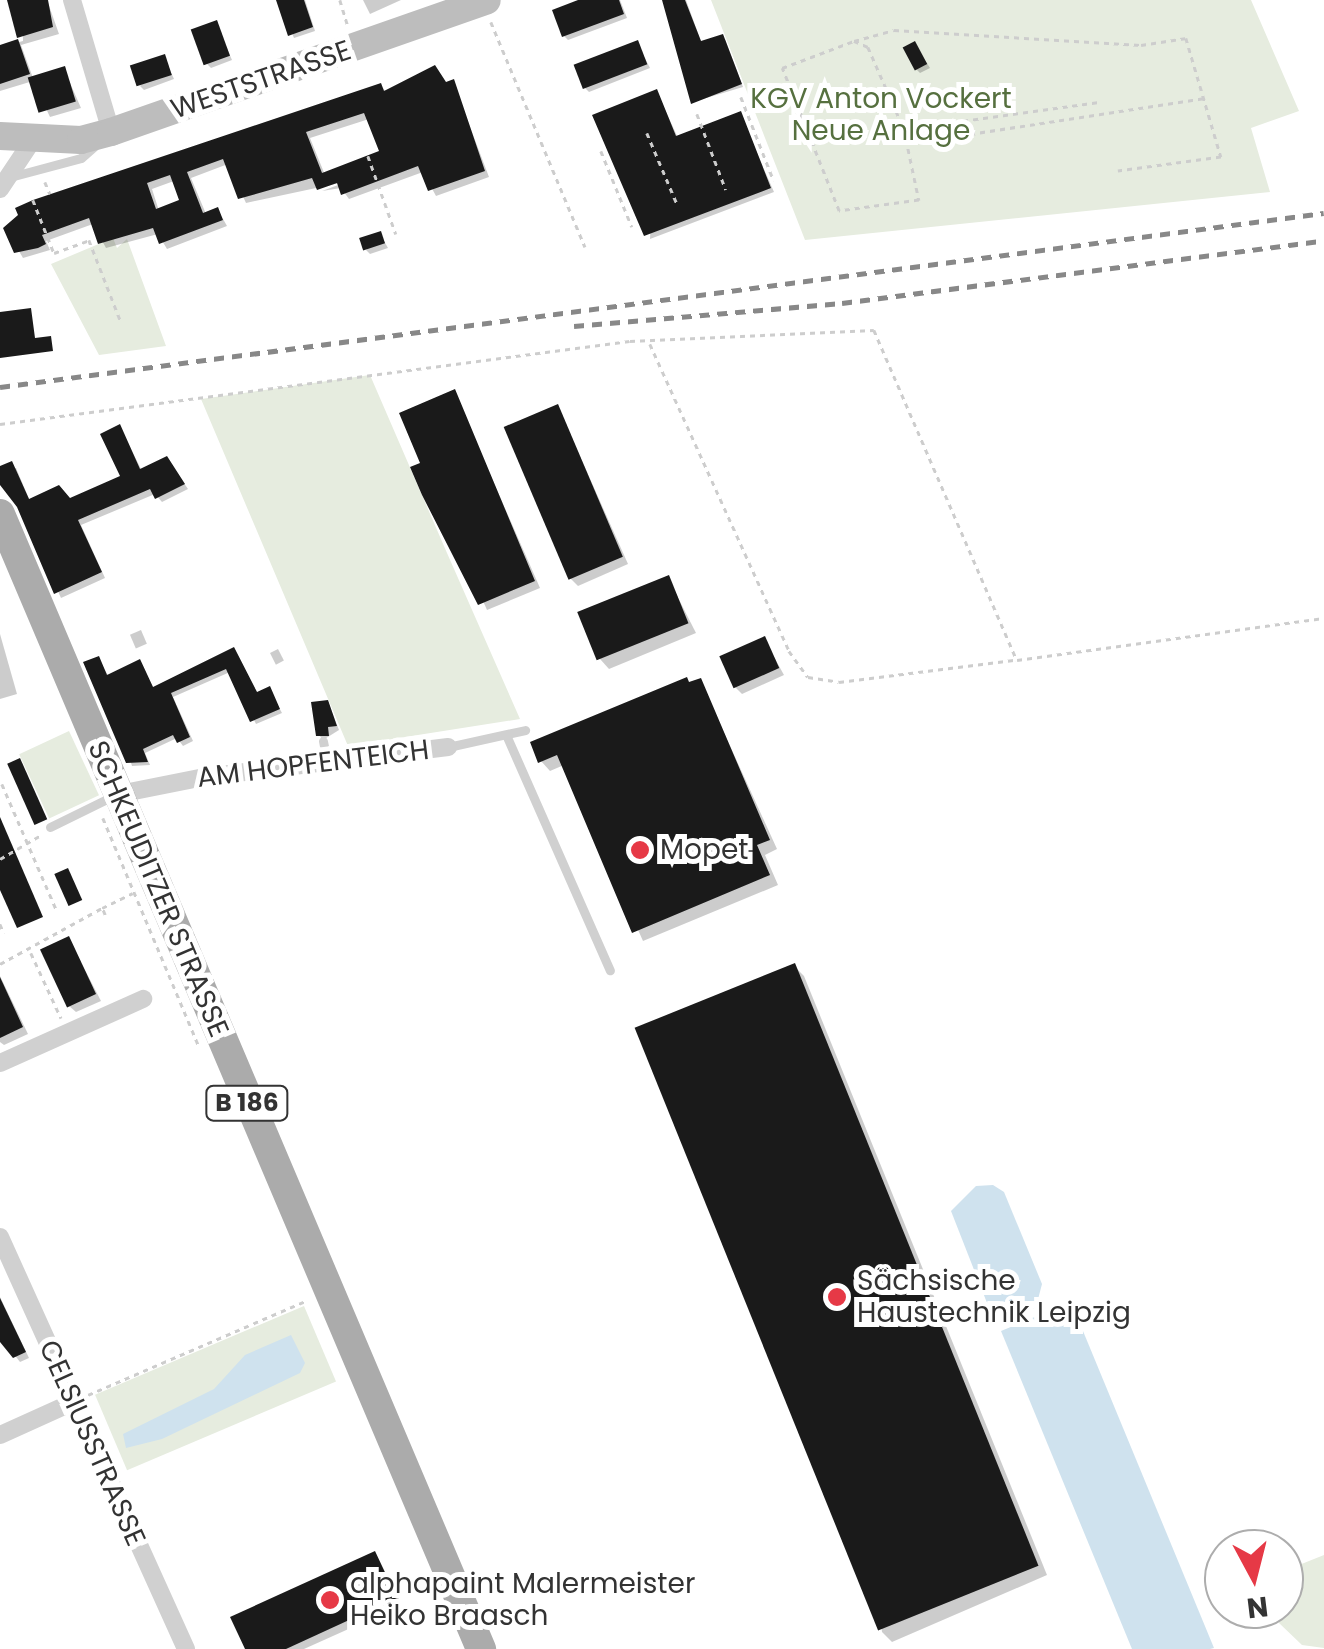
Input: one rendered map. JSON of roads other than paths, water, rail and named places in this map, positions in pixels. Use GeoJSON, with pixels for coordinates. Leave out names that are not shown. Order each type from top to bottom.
{"type":"FeatureCollection","features":[{"type":"Feature","properties":{"kind":"main road","name":"WESTSTRASSE"},"geometry":{"type":"LineString","coordinates":[[0,136],[32,140],[111,132],[485,1]]}},
{"type":"Feature","properties":{"kind":"main road","name":"SCHKEUDITZER STRASSE"},"geometry":{"type":"LineString","coordinates":[[3,528],[481,1649]]}},
{"type":"Feature","properties":{"kind":"street"},"geometry":{"type":"LineString","coordinates":[[72,0],[111,132]]}},
{"type":"Feature","properties":{"kind":"street"},"geometry":{"type":"LineString","coordinates":[[5,183],[32,140]]}},
{"type":"Feature","properties":{"kind":"street","name":"AM HOPFENTEICH"},"geometry":{"type":"LineString","coordinates":[[119,794],[448,746]]}},
{"type":"Feature","properties":{"kind":"street"},"geometry":{"type":"LineString","coordinates":[[0,1063],[144,1000]]}},
{"type":"Feature","properties":{"kind":"street","name":"CELSIUSSTRASSE"},"geometry":{"type":"LineString","coordinates":[[0,1237],[186,1649]]}},
{"type":"Feature","properties":{"kind":"street"},"geometry":{"type":"LineString","coordinates":[[1,1431],[73,1402]]}},
{"type":"Feature","properties":{"kind":"lane"},"geometry":{"type":"LineString","coordinates":[[5,183],[81,158],[111,132]]}},
{"type":"Feature","properties":{"kind":"lane","name":"AM HOPFENTEICH"},"geometry":{"type":"LineString","coordinates":[[448,746],[508,737],[525,730]]}},
{"type":"Feature","properties":{"kind":"lane"},"geometry":{"type":"LineString","coordinates":[[508,737],[610,970]]}},
{"type":"Feature","properties":{"kind":"lane"},"geometry":{"type":"LineString","coordinates":[[324,740],[327,762]]}},
{"type":"Feature","properties":{"kind":"lane"},"geometry":{"type":"LineString","coordinates":[[50,827],[119,794]]}},
{"type":"Feature","properties":{"kind":"water"},"geometry":{"type":"Polygon","coordinates":[[[993,1185],[1004,1192],[1042,1284],[1036,1307],[1011,1320],[989,1308],[951,1211],[976,1186],[993,1185]]]}},
{"type":"Feature","properties":{"kind":"water"},"geometry":{"type":"Polygon","coordinates":[[[1071,1302],[1214,1648],[1132,1649],[1001,1331],[1071,1302]]]}},
{"type":"Feature","properties":{"kind":"water"},"geometry":{"type":"Polygon","coordinates":[[[291,1335],[305,1363],[300,1373],[162,1439],[126,1448],[123,1434],[214,1389],[245,1355],[291,1335]]]}},
{"type":"Feature","properties":{"kind":"railway"},"geometry":{"type":"LineString","coordinates":[[0,387],[1324,213]]}},
{"type":"Feature","properties":{"kind":"railway"},"geometry":{"type":"LineString","coordinates":[[574,326],[842,303],[1324,240]]}},
{"type":"Feature","properties":{"kind":"place","name":"Mopet"},"geometry":{"type":"Point","coordinates":[640,850]}},
{"type":"Feature","properties":{"kind":"place","name":"Sächsische Haustechnik Leipzig"},"geometry":{"type":"Point","coordinates":[837,1297]}},
{"type":"Feature","properties":{"kind":"place","name":"alphapaint Malermeister Heiko Braasch"},"geometry":{"type":"Point","coordinates":[330,1600]}},
{"type":"Feature","properties":{"kind":"park label","name":"KGV Anton Vockert Neue Anlage"},"geometry":{"type":"Point","coordinates":[881,115]}}]}
